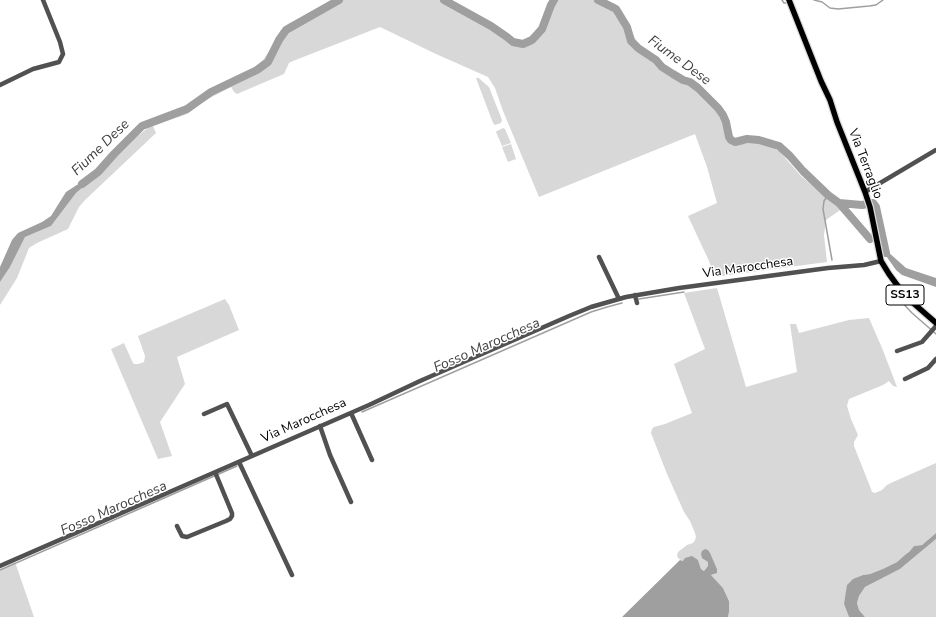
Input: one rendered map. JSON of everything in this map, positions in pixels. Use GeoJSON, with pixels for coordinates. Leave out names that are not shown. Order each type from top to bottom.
{"type":"FeatureCollection","features":[{"type":"Feature","properties":{"kind":"main road","name":"Via Terraglio"},"geometry":{"type":"LineString","coordinates":[[790,2],[830,100],[837,122],[865,192],[881,261],[900,289],[934,327]]}},
{"type":"Feature","properties":{"kind":"street"},"geometry":{"type":"LineString","coordinates":[[0,85],[33,69],[59,62],[63,54],[60,42],[43,0]]}},
{"type":"Feature","properties":{"kind":"street"},"geometry":{"type":"LineString","coordinates":[[865,192],[936,150]]}},
{"type":"Feature","properties":{"kind":"street"},"geometry":{"type":"LineString","coordinates":[[599,257],[619,299]]}},
{"type":"Feature","properties":{"kind":"street","name":"Via Marocchesa"},"geometry":{"type":"LineString","coordinates":[[0,566],[216,474],[252,456],[420,381],[591,307],[635,295],[828,268],[864,265],[881,261]]}},
{"type":"Feature","properties":{"kind":"street"},"geometry":{"type":"LineString","coordinates":[[635,295],[637,303]]}},
{"type":"Feature","properties":{"kind":"street"},"geometry":{"type":"LineString","coordinates":[[897,351],[922,342],[934,327]]}},
{"type":"Feature","properties":{"kind":"street"},"geometry":{"type":"LineString","coordinates":[[905,379],[928,368],[936,359]]}},
{"type":"Feature","properties":{"kind":"street"},"geometry":{"type":"LineString","coordinates":[[204,414],[227,404],[252,456]]}},
{"type":"Feature","properties":{"kind":"street"},"geometry":{"type":"LineString","coordinates":[[351,413],[372,460]]}},
{"type":"Feature","properties":{"kind":"street"},"geometry":{"type":"LineString","coordinates":[[320,426],[330,455],[351,502]]}},
{"type":"Feature","properties":{"kind":"street"},"geometry":{"type":"LineString","coordinates":[[239,462],[292,575]]}},
{"type":"Feature","properties":{"kind":"street"},"geometry":{"type":"LineString","coordinates":[[177,526],[182,536],[187,537],[230,519],[232,513],[216,474]]}},
{"type":"Feature","properties":{"kind":"shaded area"},"geometry":{"type":"Polygon","coordinates":[[[333,0],[449,0],[495,26],[516,40],[521,41],[533,36],[552,0],[605,0],[615,4],[625,18],[636,40],[646,51],[675,73],[687,80],[715,109],[722,118],[728,142],[731,144],[758,143],[767,145],[780,152],[801,176],[839,206],[859,227],[868,240],[864,238],[840,210],[826,220],[824,235],[827,262],[714,277],[709,261],[688,216],[717,203],[707,167],[695,134],[539,197],[495,88],[488,77],[380,27],[293,61],[289,63],[284,74],[237,94],[231,87],[204,101],[217,91],[226,81],[251,70],[263,60],[272,47],[276,37],[288,24],[333,0]]]}},
{"type":"Feature","properties":{"kind":"shaded area"},"geometry":{"type":"Polygon","coordinates":[[[476,78],[479,78],[489,87],[502,120],[501,123],[495,125],[493,123],[476,78]]]}},
{"type":"Feature","properties":{"kind":"shaded area"},"geometry":{"type":"Polygon","coordinates":[[[199,105],[187,114],[153,126],[156,133],[85,200],[79,207],[68,229],[29,248],[17,278],[0,305],[0,282],[10,267],[25,237],[51,226],[76,193],[107,166],[129,142],[152,124],[184,114],[199,105]]]}},
{"type":"Feature","properties":{"kind":"shaded area"},"geometry":{"type":"Polygon","coordinates":[[[503,128],[505,129],[511,143],[502,146],[496,132],[503,128]]]}},
{"type":"Feature","properties":{"kind":"shaded area"},"geometry":{"type":"Polygon","coordinates":[[[511,144],[516,159],[508,162],[502,147],[511,144]]]}},
{"type":"Feature","properties":{"kind":"shaded area"},"geometry":{"type":"Polygon","coordinates":[[[97,175],[76,193],[51,226],[25,237],[10,267],[0,282],[0,267],[12,240],[18,233],[42,222],[51,216],[66,192],[83,181],[97,175]]]}},
{"type":"Feature","properties":{"kind":"shaded area"},"geometry":{"type":"Polygon","coordinates":[[[881,242],[887,251],[906,268],[936,278],[936,287],[902,275],[896,270],[884,253],[881,242]]]}},
{"type":"Feature","properties":{"kind":"shaded area"},"geometry":{"type":"Polygon","coordinates":[[[717,288],[746,387],[797,372],[790,324],[796,324],[799,333],[849,320],[869,318],[897,387],[893,386],[889,381],[849,399],[847,406],[858,435],[854,442],[854,446],[872,492],[875,493],[882,490],[893,482],[936,463],[936,533],[922,545],[914,546],[897,562],[884,569],[854,579],[851,582],[844,604],[849,617],[728,617],[729,601],[723,588],[711,575],[714,574],[717,569],[708,550],[708,566],[704,571],[701,569],[698,560],[683,561],[677,556],[678,552],[687,545],[693,543],[696,537],[690,521],[684,512],[667,474],[651,433],[654,427],[692,413],[674,364],[705,349],[684,293],[717,288]]]}},
{"type":"Feature","properties":{"kind":"shaded area"},"geometry":{"type":"Polygon","coordinates":[[[225,299],[239,330],[177,357],[185,384],[160,422],[172,456],[158,459],[111,349],[124,343],[134,364],[144,362],[145,356],[138,336],[225,299]]]}},
{"type":"Feature","properties":{"kind":"shaded area"},"geometry":{"type":"Polygon","coordinates":[[[936,533],[936,539],[900,569],[865,587],[859,596],[857,603],[859,610],[865,617],[849,617],[844,604],[847,585],[853,579],[883,569],[897,562],[914,546],[922,545],[936,533]]]}},
{"type":"Feature","properties":{"kind":"shaded area"},"geometry":{"type":"Polygon","coordinates":[[[936,539],[936,617],[865,617],[859,610],[857,603],[859,596],[865,587],[900,569],[936,539]]]}},
{"type":"Feature","properties":{"kind":"shaded area"},"geometry":{"type":"Polygon","coordinates":[[[705,549],[710,553],[717,569],[717,573],[711,575],[723,588],[729,601],[728,617],[622,617],[680,560],[683,561],[685,558],[692,556],[698,560],[701,569],[704,571],[708,566],[708,562],[702,558],[701,554],[705,549]]]}},
{"type":"Feature","properties":{"kind":"shaded area"},"geometry":{"type":"Polygon","coordinates":[[[15,562],[34,617],[0,617],[0,569],[15,562]]]}},
{"type":"Feature","properties":{"kind":"waterway","name":"Fiume Dese"},"geometry":{"type":"LineString","coordinates":[[82,184],[98,172],[142,126],[187,109],[211,92],[257,70],[268,62],[286,30],[339,0]]}},
{"type":"Feature","properties":{"kind":"waterway","name":"Fiume Dese"},"geometry":{"type":"LineString","coordinates":[[444,0],[491,26],[513,42],[523,44],[532,40],[542,29],[554,0]]}},
{"type":"Feature","properties":{"kind":"waterway","name":"Fiume Dese"},"geometry":{"type":"LineString","coordinates":[[598,0],[616,9],[627,27],[631,41],[638,48],[656,60],[662,67],[683,80],[690,82],[718,108],[726,122],[731,140],[735,142],[747,139],[759,140],[779,146],[828,195],[839,203],[870,239]]}},
{"type":"Feature","properties":{"kind":"waterway"},"geometry":{"type":"LineString","coordinates":[[782,0],[784,3],[788,3]]}},
{"type":"Feature","properties":{"kind":"waterway"},"geometry":{"type":"LineString","coordinates":[[814,0],[822,2],[830,8],[838,9],[876,5],[883,0]]}},
{"type":"Feature","properties":{"kind":"waterway"},"geometry":{"type":"LineString","coordinates":[[828,195],[824,201],[823,209],[832,260]]}},
{"type":"Feature","properties":{"kind":"waterway","name":"Fiume Dese"},"geometry":{"type":"LineString","coordinates":[[839,203],[862,205],[873,203],[876,207],[886,253]]}},
{"type":"Feature","properties":{"kind":"waterway","name":"Fosso Marocchesa"},"geometry":{"type":"LineString","coordinates":[[639,299],[684,292]]}},
{"type":"Feature","properties":{"kind":"waterway"},"geometry":{"type":"LineString","coordinates":[[897,297],[912,313],[936,334]]}},
{"type":"Feature","properties":{"kind":"waterway","name":"Fosso Marocchesa"},"geometry":{"type":"LineString","coordinates":[[362,412],[591,312],[622,303]]}},
{"type":"Feature","properties":{"kind":"waterway","name":"Fosso Marocchesa"},"geometry":{"type":"LineString","coordinates":[[0,570],[237,466]]}}]}
